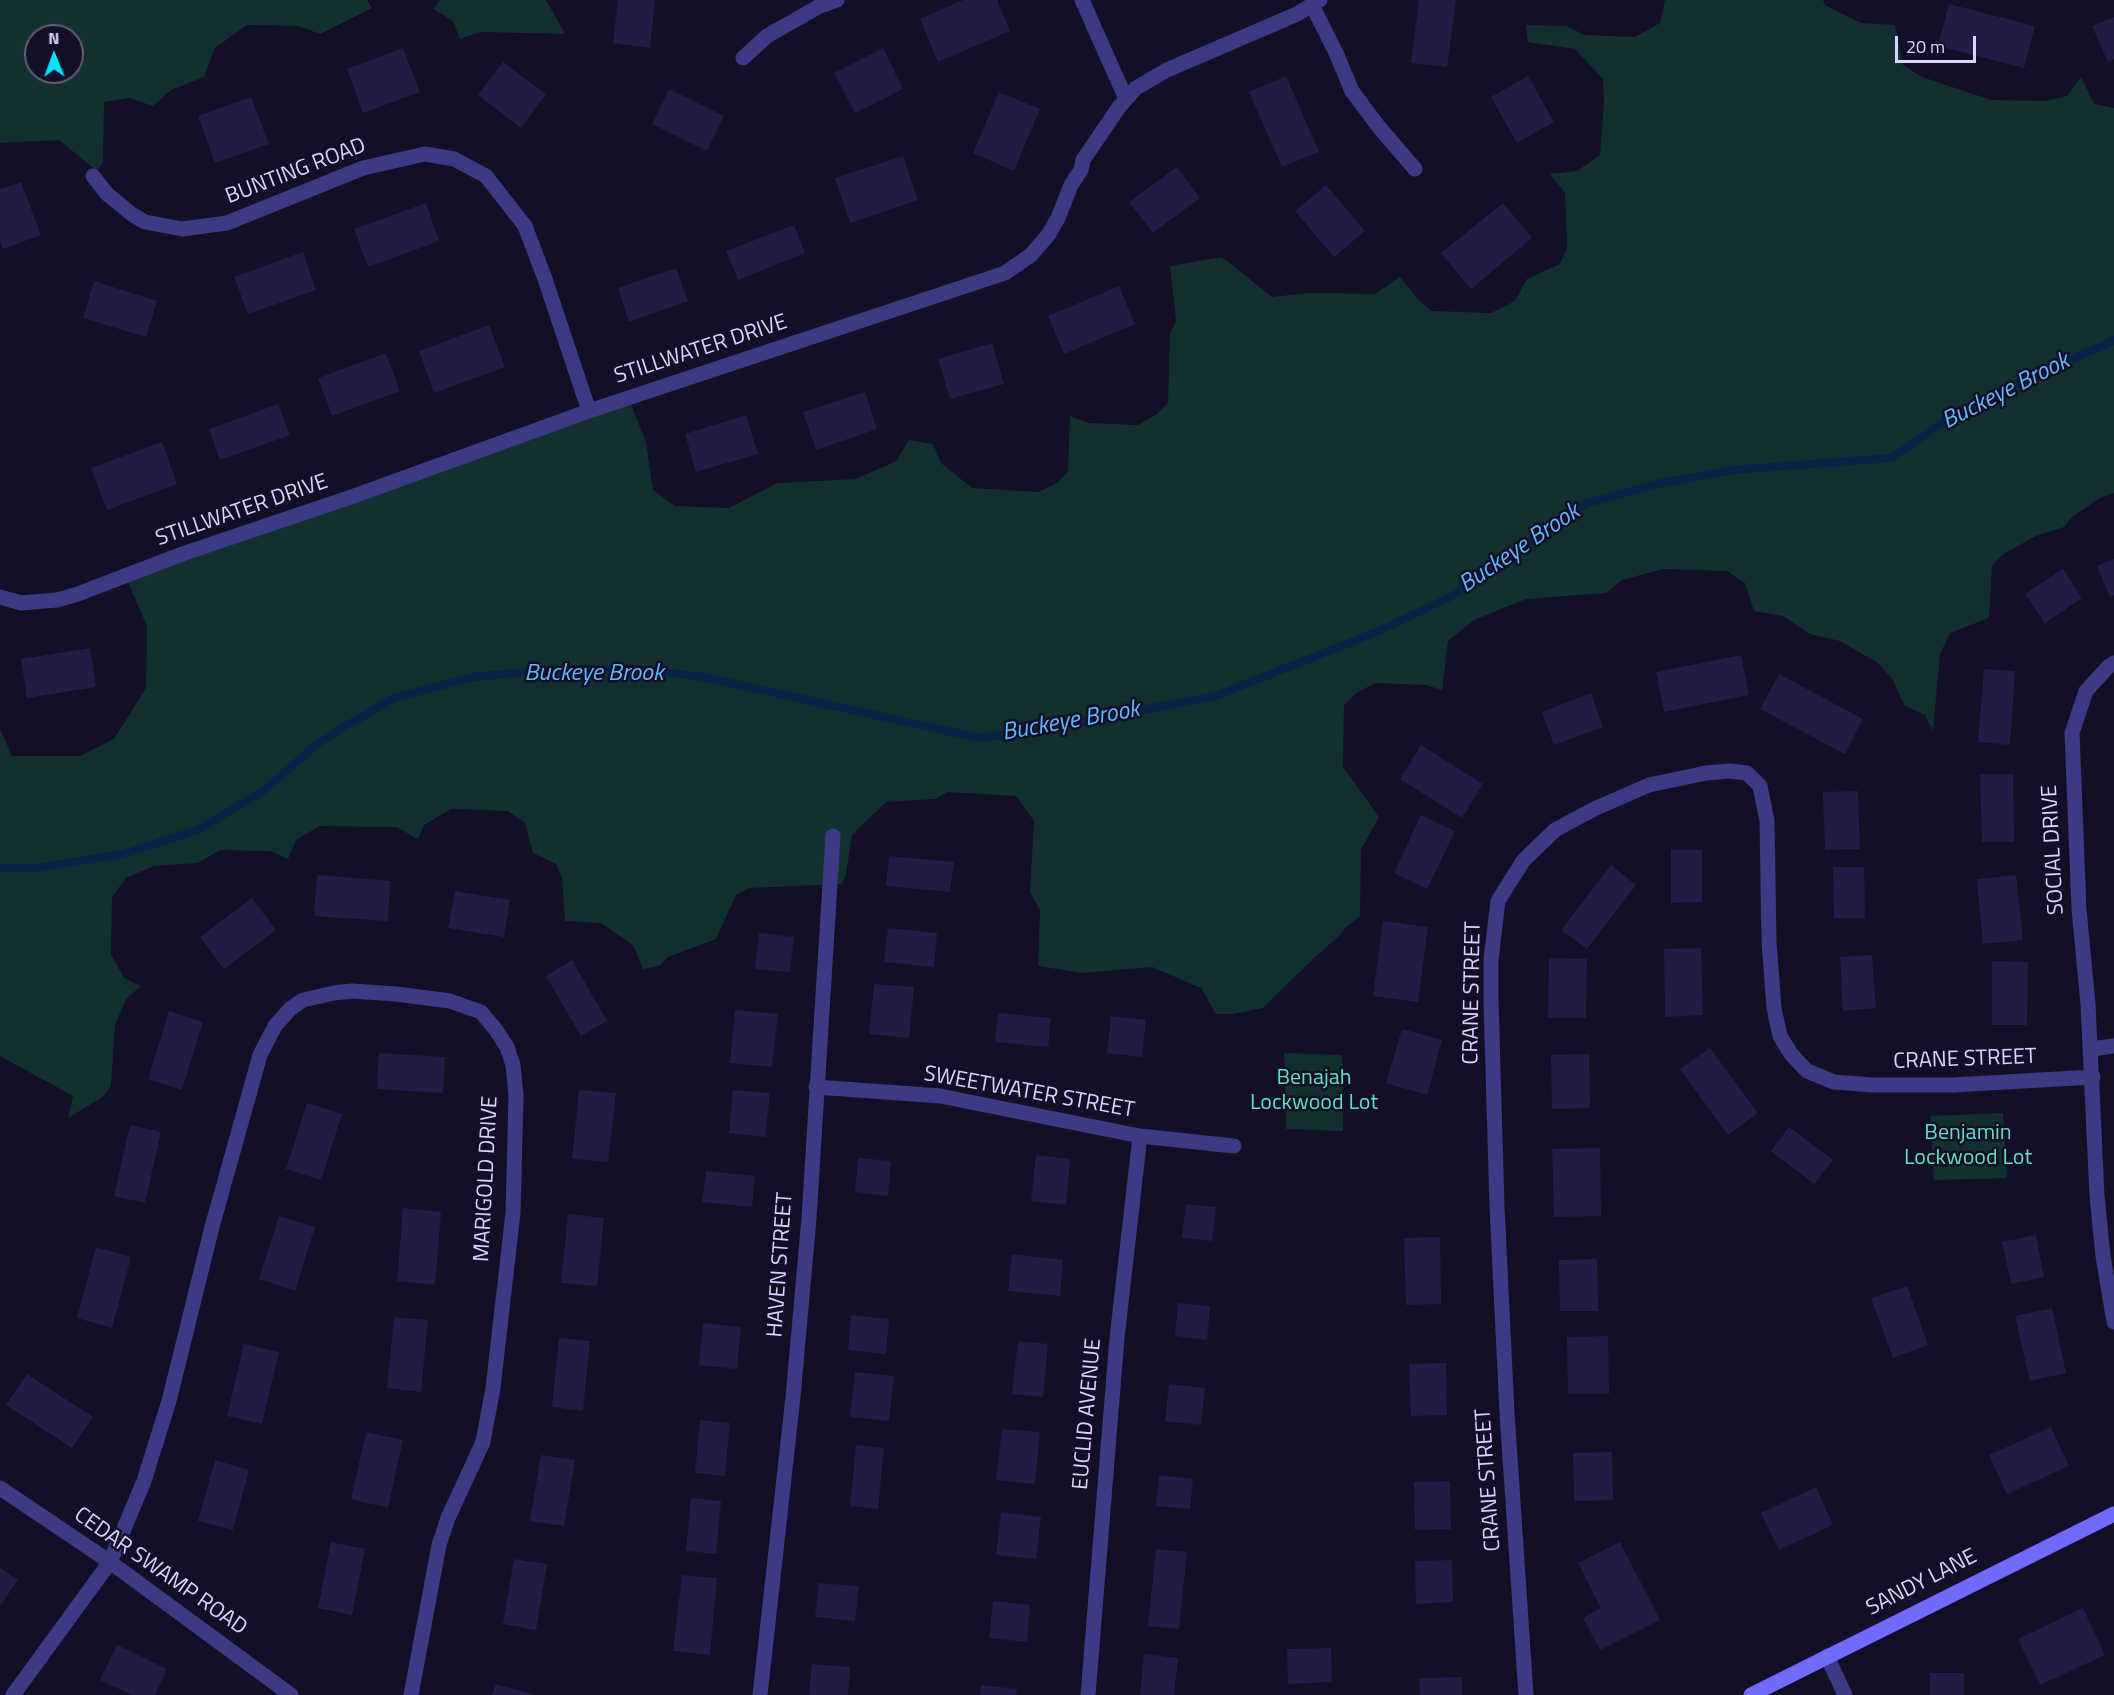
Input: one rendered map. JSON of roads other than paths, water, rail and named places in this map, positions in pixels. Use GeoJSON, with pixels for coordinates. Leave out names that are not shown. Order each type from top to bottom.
{"type":"FeatureCollection","features":[{"type":"Feature","properties":{"kind":"main road","name":"SANDY LANE"},"geometry":{"type":"LineString","coordinates":[[1751,1695],[2114,1514]]}},
{"type":"Feature","properties":{"kind":"street"},"geometry":{"type":"LineString","coordinates":[[743,58],[767,36],[818,7],[837,0]]}},
{"type":"Feature","properties":{"kind":"street"},"geometry":{"type":"LineString","coordinates":[[1082,0],[1126,99]]}},
{"type":"Feature","properties":{"kind":"street"},"geometry":{"type":"LineString","coordinates":[[1316,3],[1352,91],[1415,169]]}},
{"type":"Feature","properties":{"kind":"street","name":"STILLWATER DRIVE"},"geometry":{"type":"LineString","coordinates":[[0,597],[21,603],[57,600],[75,595],[185,553],[351,497],[589,411],[1005,273],[1031,255],[1048,234],[1058,218],[1071,185],[1081,170],[1083,160],[1111,118],[1136,88],[1167,70],[1297,14],[1316,3]]}},
{"type":"Feature","properties":{"kind":"street","name":"BUNTING ROAD"},"geometry":{"type":"LineString","coordinates":[[93,176],[106,194],[133,215],[146,222],[182,229],[227,223],[363,168],[425,154],[454,159],[486,176],[525,226],[589,411]]}},
{"type":"Feature","properties":{"kind":"street","name":"SOCIAL DRIVE"},"geometry":{"type":"LineString","coordinates":[[2114,663],[2085,691],[2072,733],[2079,909],[2093,1077],[2097,1196],[2103,1256],[2114,1322]]}},
{"type":"Feature","properties":{"kind":"street","name":"CRANE STREET"},"geometry":{"type":"LineString","coordinates":[[1526,1695],[1508,1424],[1491,1000],[1491,960],[1498,901],[1523,861],[1555,830],[1594,808],[1648,785],[1706,773],[1728,771],[1747,773],[1760,786],[1767,821],[1769,942],[1774,1008],[1780,1036],[1791,1054],[1807,1071],[1834,1082],[1873,1085],[1953,1085],[2093,1077]]}},
{"type":"Feature","properties":{"kind":"street","name":"HAVEN STREET"},"geometry":{"type":"LineString","coordinates":[[760,1695],[793,1397],[808,1218],[832,836]]}},
{"type":"Feature","properties":{"kind":"street","name":"MARIGOLD DRIVE"},"geometry":{"type":"LineString","coordinates":[[13,1695],[110,1562],[144,1481],[169,1401],[231,1155],[261,1054],[275,1026],[290,1009],[303,1000],[352,991],[450,1001],[481,1012],[507,1047],[513,1065],[516,1124],[512,1189],[513,1214],[493,1388],[483,1442],[448,1518],[439,1545],[411,1695]]}},
{"type":"Feature","properties":{"kind":"street"},"geometry":{"type":"LineString","coordinates":[[2091,1049],[2114,1046]]}},
{"type":"Feature","properties":{"kind":"street","name":"SWEETWATER STREET"},"geometry":{"type":"LineString","coordinates":[[816,1087],[940,1096],[1140,1136],[1234,1146]]}},
{"type":"Feature","properties":{"kind":"street","name":"EUCLID AVENUE"},"geometry":{"type":"LineString","coordinates":[[1088,1695],[1117,1338],[1140,1136]]}},
{"type":"Feature","properties":{"kind":"street","name":"CEDAR SWAMP ROAD"},"geometry":{"type":"LineString","coordinates":[[0,1488],[110,1562],[291,1695]]}},
{"type":"Feature","properties":{"kind":"street"},"geometry":{"type":"LineString","coordinates":[[1827,1656],[1845,1695]]}},
{"type":"Feature","properties":{"kind":"waterway","name":"Buckeye Brook"},"geometry":{"type":"LineString","coordinates":[[0,868],[37,868],[122,854],[198,830],[263,791],[322,740],[394,698],[473,677],[551,670],[631,668],[703,677],[979,738],[1055,727],[1215,696],[1372,634],[1448,598],[1585,504],[1657,484],[1733,470],[1891,458],[1956,413],[2114,340]]}},
{"type":"Feature","properties":{"kind":"park label","name":"Benajah Lockwood Lot"},"geometry":{"type":"Point","coordinates":[1314,1092]}},
{"type":"Feature","properties":{"kind":"park label","name":"Benjamin Lockwood Lot"},"geometry":{"type":"Point","coordinates":[1968,1146]}}]}
